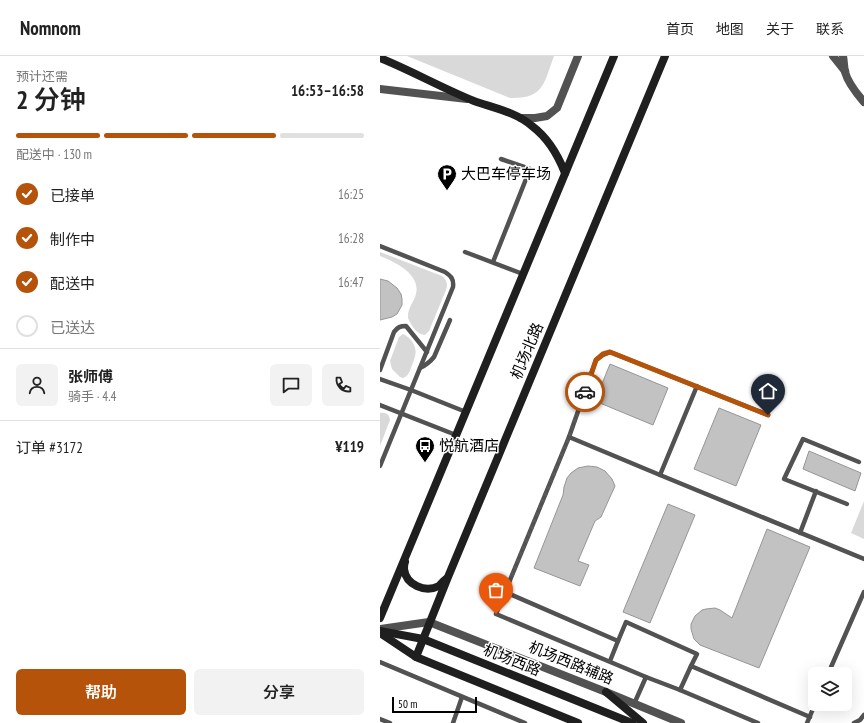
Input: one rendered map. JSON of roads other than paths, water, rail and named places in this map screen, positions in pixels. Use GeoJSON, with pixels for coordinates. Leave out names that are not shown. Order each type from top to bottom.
{"type":"FeatureCollection","features":[{"type":"Feature","properties":{"kind":"main road"},"geometry":{"type":"LineString","coordinates":[[380,618],[614,56]]}},
{"type":"Feature","properties":{"kind":"main road","name":"机场北路"},"geometry":{"type":"LineString","coordinates":[[416,657],[448,576],[665,56]]}},
{"type":"Feature","properties":{"kind":"main road"},"geometry":{"type":"LineString","coordinates":[[380,58],[473,100],[521,118],[541,133],[549,143],[561,162],[565,173]]}},
{"type":"Feature","properties":{"kind":"main road"},"geometry":{"type":"LineString","coordinates":[[405,558],[404,569],[408,580],[417,587],[429,589],[440,586],[448,576]]}},
{"type":"Feature","properties":{"kind":"main road"},"geometry":{"type":"LineString","coordinates":[[380,631],[416,657],[578,723]]}},
{"type":"Feature","properties":{"kind":"main road","name":"机场西路"},"geometry":{"type":"LineString","coordinates":[[380,631],[423,639],[632,723]]}},
{"type":"Feature","properties":{"kind":"main road"},"geometry":{"type":"LineString","coordinates":[[606,692],[643,723]]}},
{"type":"Feature","properties":{"kind":"street"},"geometry":{"type":"LineString","coordinates":[[521,118],[547,116],[557,108],[578,56]]}},
{"type":"Feature","properties":{"kind":"street"},"geometry":{"type":"LineString","coordinates":[[833,56],[864,102]]}},
{"type":"Feature","properties":{"kind":"street"},"geometry":{"type":"LineString","coordinates":[[843,56],[845,72]]}},
{"type":"Feature","properties":{"kind":"street"},"geometry":{"type":"LineString","coordinates":[[380,88],[473,100]]}},
{"type":"Feature","properties":{"kind":"street","name":"机场西路辅路"},"geometry":{"type":"LineString","coordinates":[[380,631],[429,622],[681,723]]}},
{"type":"Feature","properties":{"kind":"lane"},"geometry":{"type":"LineString","coordinates":[[493,262],[530,169],[501,159]]}},
{"type":"Feature","properties":{"kind":"lane"},"geometry":{"type":"LineString","coordinates":[[380,246],[445,272],[450,275],[454,282],[402,413],[382,457],[380,466]]}},
{"type":"Feature","properties":{"kind":"lane"},"geometry":{"type":"LineString","coordinates":[[466,252],[523,274]]}},
{"type":"Feature","properties":{"kind":"lane"},"geometry":{"type":"LineString","coordinates":[[420,368],[430,362],[434,357],[450,320]]}},
{"type":"Feature","properties":{"kind":"lane"},"geometry":{"type":"LineString","coordinates":[[380,370],[394,332],[397,328],[402,326],[406,326],[427,352]]}},
{"type":"Feature","properties":{"kind":"lane"},"geometry":{"type":"LineString","coordinates":[[758,723],[496,614],[569,437],[596,360],[603,354],[610,352],[768,415]]}},
{"type":"Feature","properties":{"kind":"lane"},"geometry":{"type":"LineString","coordinates":[[380,379],[466,412]]}},
{"type":"Feature","properties":{"kind":"lane"},"geometry":{"type":"LineString","coordinates":[[660,476],[697,386]]}},
{"type":"Feature","properties":{"kind":"lane"},"geometry":{"type":"LineString","coordinates":[[380,405],[456,435]]}},
{"type":"Feature","properties":{"kind":"lane"},"geometry":{"type":"LineString","coordinates":[[569,437],[660,476],[864,559]]}},
{"type":"Feature","properties":{"kind":"lane"},"geometry":{"type":"LineString","coordinates":[[847,504],[784,479],[803,439],[859,462]]}},
{"type":"Feature","properties":{"kind":"lane"},"geometry":{"type":"LineString","coordinates":[[800,533],[816,492]]}},
{"type":"Feature","properties":{"kind":"lane"},"geometry":{"type":"LineString","coordinates":[[505,592],[618,641]]}},
{"type":"Feature","properties":{"kind":"lane"},"geometry":{"type":"LineString","coordinates":[[831,667],[864,592]]}},
{"type":"Feature","properties":{"kind":"lane"},"geometry":{"type":"LineString","coordinates":[[610,661],[626,622],[697,654],[680,690]]}},
{"type":"Feature","properties":{"kind":"lane"},"geometry":{"type":"LineString","coordinates":[[380,662],[525,723]]}},
{"type":"Feature","properties":{"kind":"lane"},"geometry":{"type":"LineString","coordinates":[[691,666],[810,717]]}},
{"type":"Feature","properties":{"kind":"lane"},"geometry":{"type":"LineString","coordinates":[[634,704],[646,677]]}},
{"type":"Feature","properties":{"kind":"lane"},"geometry":{"type":"LineString","coordinates":[[453,723],[462,697]]}},
{"type":"Feature","properties":{"kind":"lane"},"geometry":{"type":"LineString","coordinates":[[807,723],[812,711]]}},
{"type":"Feature","properties":{"kind":"lane"},"geometry":{"type":"LineString","coordinates":[[854,723],[860,720],[864,715]]}},
{"type":"Feature","properties":{"kind":"lane"},"geometry":{"type":"LineString","coordinates":[[380,719],[390,723]]}},
{"type":"Feature","properties":{"kind":"place","name":"大巴车停车场"},"geometry":{"type":"Point","coordinates":[447,191]}},
{"type":"Feature","properties":{"kind":"place","name":"悦航酒店"},"geometry":{"type":"Point","coordinates":[425,463]}}]}
